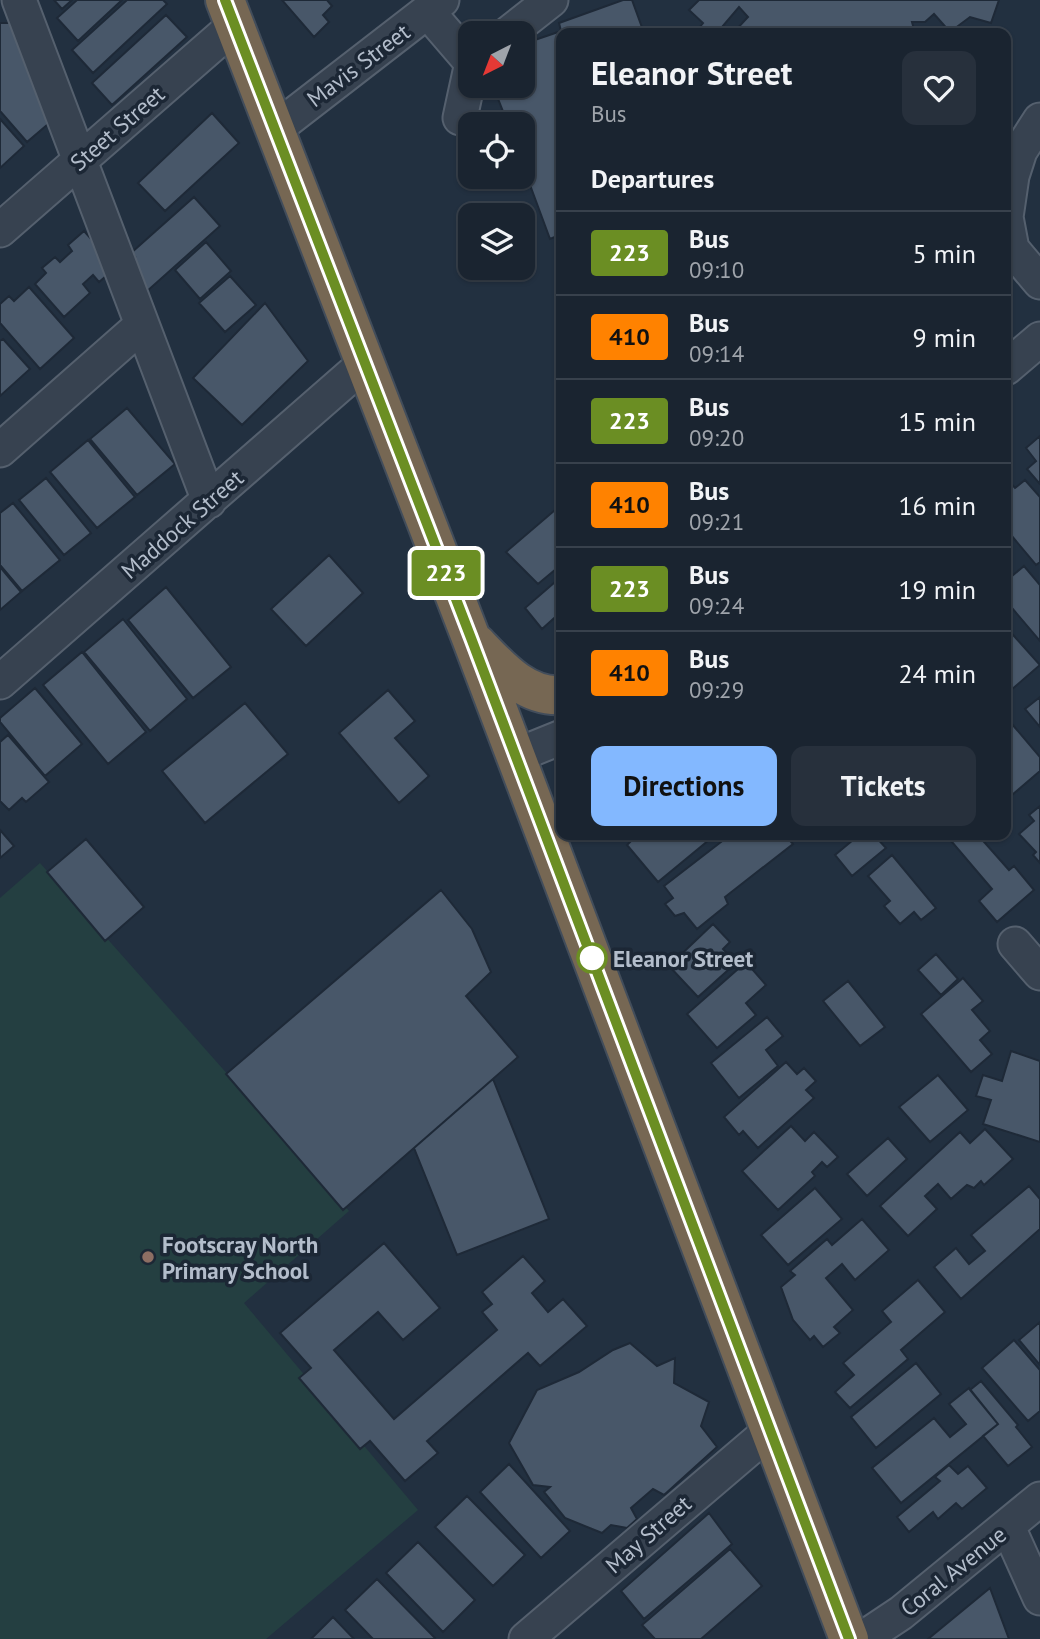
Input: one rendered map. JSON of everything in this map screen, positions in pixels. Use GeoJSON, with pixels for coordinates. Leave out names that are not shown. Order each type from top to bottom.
{"type":"FeatureCollection","features":[{"type":"Feature","properties":{"kind":"highway"},"geometry":{"type":"LineString","coordinates":[[230,13],[471,638],[849,1639]]}},
{"type":"Feature","properties":{"kind":"highway"},"geometry":{"type":"LineString","coordinates":[[471,638],[508,675],[532,690],[556,694]]}},
{"type":"Feature","properties":{"kind":"street"},"geometry":{"type":"LineString","coordinates":[[19,0],[209,501]]}},
{"type":"Feature","properties":{"kind":"street"},"geometry":{"type":"LineString","coordinates":[[524,21],[551,0]]}},
{"type":"Feature","properties":{"kind":"street"},"geometry":{"type":"LineString","coordinates":[[435,6],[458,43]]}},
{"type":"Feature","properties":{"kind":"street","name":"Mavis Street"},"geometry":{"type":"LineString","coordinates":[[274,130],[435,6]]}},
{"type":"Feature","properties":{"kind":"street","name":"Steet Street"},"geometry":{"type":"LineString","coordinates":[[0,230],[80,161],[230,13]]}},
{"type":"Feature","properties":{"kind":"street"},"geometry":{"type":"LineString","coordinates":[[1011,183],[1020,150],[1040,120]]}},
{"type":"Feature","properties":{"kind":"street"},"geometry":{"type":"LineString","coordinates":[[1011,244],[1012,249],[1040,282]]}},
{"type":"Feature","properties":{"kind":"street"},"geometry":{"type":"LineString","coordinates":[[0,450],[142,325]]}},
{"type":"Feature","properties":{"kind":"street"},"geometry":{"type":"LineString","coordinates":[[1011,364],[1040,339]]}},
{"type":"Feature","properties":{"kind":"street","name":"Maddock Street"},"geometry":{"type":"LineString","coordinates":[[0,682],[364,364]]}},
{"type":"Feature","properties":{"kind":"street"},"geometry":{"type":"LineString","coordinates":[[515,756],[556,739]]}},
{"type":"Feature","properties":{"kind":"street"},"geometry":{"type":"LineString","coordinates":[[1016,944],[1040,973]]}},
{"type":"Feature","properties":{"kind":"street","name":"May Street"},"geometry":{"type":"LineString","coordinates":[[526,1639],[771,1430]]}},
{"type":"Feature","properties":{"kind":"street","name":"Coral Avenue"},"geometry":{"type":"LineString","coordinates":[[862,1639],[901,1613],[1040,1499]]}},
{"type":"Feature","properties":{"kind":"street"},"geometry":{"type":"LineString","coordinates":[[1008,1527],[1040,1598]]}},
{"type":"Feature","properties":{"kind":"green space","name":"Footscray North Primary School"},"geometry":{"type":"Polygon","coordinates":[[[40,863],[349,1211],[244,1303],[418,1510],[266,1639],[0,1639],[0,898],[40,863]]]}},
{"type":"Feature","properties":{"kind":"building"},"geometry":{"type":"Polygon","coordinates":[[[54,0],[72,0],[62,9],[54,0]]]}},
{"type":"Feature","properties":{"kind":"building"},"geometry":{"type":"Polygon","coordinates":[[[77,0],[122,0],[78,41],[57,18],[77,0]]]}},
{"type":"Feature","properties":{"kind":"building"},"geometry":{"type":"Polygon","coordinates":[[[127,0],[163,0],[167,4],[93,73],[72,50],[127,0]]]}},
{"type":"Feature","properties":{"kind":"building"},"geometry":{"type":"Polygon","coordinates":[[[282,0],[327,0],[332,6],[323,15],[329,22],[314,37],[282,0]]]}},
{"type":"Feature","properties":{"kind":"building"},"geometry":{"type":"Polygon","coordinates":[[[623,0],[632,0],[642,28],[560,28],[559,23],[623,0]]]}},
{"type":"Feature","properties":{"kind":"building"},"geometry":{"type":"Polygon","coordinates":[[[699,0],[999,0],[991,23],[970,17],[955,28],[946,28],[934,14],[925,22],[912,22],[914,28],[738,28],[748,17],[739,7],[721,28],[699,28],[703,23],[689,10],[699,0]]]}},
{"type":"Feature","properties":{"kind":"building"},"geometry":{"type":"Polygon","coordinates":[[[166,15],[187,37],[112,105],[92,83],[166,15]]]}},
{"type":"Feature","properties":{"kind":"building"},"geometry":{"type":"Polygon","coordinates":[[[0,23],[20,23],[54,119],[27,142],[0,111],[0,23]]]}},
{"type":"Feature","properties":{"kind":"building"},"geometry":{"type":"Polygon","coordinates":[[[556,33],[556,236],[550,239],[532,189],[535,189],[535,112],[503,112],[498,98],[536,98],[536,40],[556,33]]]}},
{"type":"Feature","properties":{"kind":"building"},"geometry":{"type":"Polygon","coordinates":[[[212,113],[239,143],[165,211],[138,183],[212,113]]]}},
{"type":"Feature","properties":{"kind":"building"},"geometry":{"type":"Polygon","coordinates":[[[0,119],[24,146],[0,168],[0,119]]]}},
{"type":"Feature","properties":{"kind":"building"},"geometry":{"type":"Polygon","coordinates":[[[194,197],[220,226],[145,293],[128,263],[135,257],[131,253],[194,197]]]}},
{"type":"Feature","properties":{"kind":"building"},"geometry":{"type":"Polygon","coordinates":[[[84,231],[110,260],[112,271],[99,282],[93,275],[83,284],[90,293],[64,317],[35,284],[46,273],[42,268],[55,257],[60,262],[72,251],[68,245],[84,231]]]}},
{"type":"Feature","properties":{"kind":"building"},"geometry":{"type":"Polygon","coordinates":[[[206,242],[231,271],[200,299],[175,270],[206,242]]]}},
{"type":"Feature","properties":{"kind":"building"},"geometry":{"type":"Polygon","coordinates":[[[230,276],[256,305],[225,332],[199,303],[230,276]]]}},
{"type":"Feature","properties":{"kind":"building"},"geometry":{"type":"Polygon","coordinates":[[[29,287],[74,338],[40,369],[0,323],[0,304],[9,296],[14,301],[29,287]]]}},
{"type":"Feature","properties":{"kind":"building"},"geometry":{"type":"Polygon","coordinates":[[[265,303],[308,361],[242,425],[193,378],[265,303]]]}},
{"type":"Feature","properties":{"kind":"building"},"geometry":{"type":"Polygon","coordinates":[[[3,339],[30,369],[0,396],[0,341],[3,339]]]}},
{"type":"Feature","properties":{"kind":"building"},"geometry":{"type":"Polygon","coordinates":[[[127,408],[175,464],[137,495],[90,439],[127,408]]]}},
{"type":"Feature","properties":{"kind":"building"},"geometry":{"type":"Polygon","coordinates":[[[1040,436],[1040,484],[1027,469],[1036,461],[1026,448],[1040,436]]]}},
{"type":"Feature","properties":{"kind":"building"},"geometry":{"type":"Polygon","coordinates":[[[88,440],[135,497],[97,528],[50,472],[88,440]]]}},
{"type":"Feature","properties":{"kind":"building"},"geometry":{"type":"Polygon","coordinates":[[[46,478],[91,533],[64,555],[19,500],[46,478]]]}},
{"type":"Feature","properties":{"kind":"building"},"geometry":{"type":"Polygon","coordinates":[[[1025,480],[1040,497],[1040,562],[1036,565],[1011,535],[1011,484],[1015,488],[1025,480]]]}},
{"type":"Feature","properties":{"kind":"building"},"geometry":{"type":"Polygon","coordinates":[[[13,503],[60,560],[22,591],[0,565],[0,513],[13,503]]]}},
{"type":"Feature","properties":{"kind":"building"},"geometry":{"type":"Polygon","coordinates":[[[556,509],[556,569],[538,584],[506,552],[556,509]]]}},
{"type":"Feature","properties":{"kind":"building"},"geometry":{"type":"Polygon","coordinates":[[[329,555],[363,593],[306,646],[271,609],[329,555]]]}},
{"type":"Feature","properties":{"kind":"building"},"geometry":{"type":"Polygon","coordinates":[[[1024,566],[1040,585],[1040,641],[1011,607],[1011,577],[1024,566]]]}},
{"type":"Feature","properties":{"kind":"building"},"geometry":{"type":"Polygon","coordinates":[[[0,567],[21,592],[0,610],[0,567]]]}},
{"type":"Feature","properties":{"kind":"building"},"geometry":{"type":"Polygon","coordinates":[[[556,581],[556,616],[542,629],[525,608],[556,581]]]}},
{"type":"Feature","properties":{"kind":"building"},"geometry":{"type":"Polygon","coordinates":[[[166,587],[231,667],[193,698],[128,620],[166,587]]]}},
{"type":"Feature","properties":{"kind":"building"},"geometry":{"type":"Polygon","coordinates":[[[123,619],[187,699],[150,731],[84,652],[123,619]]]}},
{"type":"Feature","properties":{"kind":"building"},"geometry":{"type":"Polygon","coordinates":[[[1011,633],[1040,665],[1011,690],[1011,633]]]}},
{"type":"Feature","properties":{"kind":"building"},"geometry":{"type":"Polygon","coordinates":[[[82,652],[146,732],[108,764],[43,685],[82,652]]]}},
{"type":"Feature","properties":{"kind":"building"},"geometry":{"type":"Polygon","coordinates":[[[35,688],[82,744],[45,776],[0,722],[0,718],[35,688]]]}},
{"type":"Feature","properties":{"kind":"building"},"geometry":{"type":"Polygon","coordinates":[[[388,690],[415,721],[395,738],[429,776],[399,803],[339,733],[388,690]]]}},
{"type":"Feature","properties":{"kind":"building"},"geometry":{"type":"Polygon","coordinates":[[[1040,697],[1040,727],[1025,709],[1040,697]]]}},
{"type":"Feature","properties":{"kind":"building"},"geometry":{"type":"Polygon","coordinates":[[[245,703],[288,754],[205,823],[162,771],[245,703]]]}},
{"type":"Feature","properties":{"kind":"building"},"geometry":{"type":"Polygon","coordinates":[[[1011,723],[1040,757],[1040,771],[1012,795],[1011,723]]]}},
{"type":"Feature","properties":{"kind":"building"},"geometry":{"type":"Polygon","coordinates":[[[8,735],[49,782],[26,802],[22,798],[9,810],[0,801],[0,742],[8,735]]]}},
{"type":"Feature","properties":{"kind":"building"},"geometry":{"type":"Polygon","coordinates":[[[1040,806],[1040,863],[1033,855],[1036,852],[1019,834],[1034,821],[1029,815],[1040,806]]]}},
{"type":"Feature","properties":{"kind":"building"},"geometry":{"type":"Polygon","coordinates":[[[0,830],[14,846],[0,858],[0,830]]]}},
{"type":"Feature","properties":{"kind":"building"},"geometry":{"type":"Polygon","coordinates":[[[86,839],[144,907],[105,941],[47,872],[86,839]]]}},
{"type":"Feature","properties":{"kind":"building"},"geometry":{"type":"Polygon","coordinates":[[[632,840],[709,840],[658,882],[627,845],[632,840]]]}},
{"type":"Feature","properties":{"kind":"building"},"geometry":{"type":"Polygon","coordinates":[[[724,840],[789,840],[793,844],[725,897],[728,904],[697,929],[684,913],[675,916],[665,904],[673,898],[664,886],[724,840]]]}},
{"type":"Feature","properties":{"kind":"building"},"geometry":{"type":"Polygon","coordinates":[[[853,840],[879,840],[886,848],[852,876],[835,855],[853,840]]]}},
{"type":"Feature","properties":{"kind":"building"},"geometry":{"type":"Polygon","coordinates":[[[950,840],[982,840],[1009,870],[1014,866],[1034,890],[997,922],[979,901],[992,889],[950,840]]]}},
{"type":"Feature","properties":{"kind":"building"},"geometry":{"type":"Polygon","coordinates":[[[892,855],[936,908],[921,920],[914,912],[900,924],[884,906],[890,901],[868,876],[892,855]]]}},
{"type":"Feature","properties":{"kind":"building"},"geometry":{"type":"Polygon","coordinates":[[[441,890],[472,929],[491,972],[466,996],[518,1057],[343,1210],[226,1074],[441,890]]]}},
{"type":"Feature","properties":{"kind":"building"},"geometry":{"type":"Polygon","coordinates":[[[713,924],[730,942],[723,949],[736,963],[698,997],[669,966],[713,924]]]}},
{"type":"Feature","properties":{"kind":"building"},"geometry":{"type":"Polygon","coordinates":[[[936,954],[958,979],[941,995],[918,970],[936,954]]]}},
{"type":"Feature","properties":{"kind":"building"},"geometry":{"type":"Polygon","coordinates":[[[746,962],[766,985],[746,1003],[756,1015],[717,1048],[687,1014],[746,962]]]}},
{"type":"Feature","properties":{"kind":"building"},"geometry":{"type":"Polygon","coordinates":[[[963,978],[983,1001],[972,1010],[990,1031],[980,1040],[992,1054],[971,1072],[921,1014],[963,978]]]}},
{"type":"Feature","properties":{"kind":"building"},"geometry":{"type":"Polygon","coordinates":[[[848,981],[885,1027],[860,1046],[823,1001],[848,981]]]}},
{"type":"Feature","properties":{"kind":"building"},"geometry":{"type":"Polygon","coordinates":[[[767,1017],[783,1036],[766,1050],[778,1066],[739,1098],[711,1063],[767,1017]]]}},
{"type":"Feature","properties":{"kind":"building"},"geometry":{"type":"Polygon","coordinates":[[[1011,1051],[1040,1061],[1040,1142],[983,1124],[991,1100],[976,1096],[983,1075],[1002,1081],[1011,1051]]]}},
{"type":"Feature","properties":{"kind":"building"},"geometry":{"type":"Polygon","coordinates":[[[786,1062],[797,1074],[804,1068],[816,1081],[806,1090],[814,1098],[758,1148],[743,1131],[739,1135],[724,1117],[786,1062]]]}},
{"type":"Feature","properties":{"kind":"building"},"geometry":{"type":"Polygon","coordinates":[[[938,1075],[968,1110],[930,1142],[899,1107],[938,1075]]]}},
{"type":"Feature","properties":{"kind":"building"},"geometry":{"type":"Polygon","coordinates":[[[493,1079],[549,1219],[457,1255],[414,1148],[493,1079]]]}},
{"type":"Feature","properties":{"kind":"building"},"geometry":{"type":"Polygon","coordinates":[[[791,1126],[805,1141],[814,1132],[838,1157],[827,1167],[822,1162],[812,1172],[815,1176],[778,1210],[742,1171],[791,1126]]]}},
{"type":"Feature","properties":{"kind":"building"},"geometry":{"type":"Polygon","coordinates":[[[985,1129],[1013,1159],[984,1185],[981,1181],[974,1188],[967,1185],[951,1199],[938,1184],[925,1196],[937,1209],[908,1236],[880,1206],[960,1132],[970,1143],[985,1129]]]}},
{"type":"Feature","properties":{"kind":"building"},"geometry":{"type":"Polygon","coordinates":[[[888,1138],[907,1159],[867,1196],[847,1174],[888,1138]]]}},
{"type":"Feature","properties":{"kind":"building"},"geometry":{"type":"Polygon","coordinates":[[[1029,1186],[1040,1199],[1040,1229],[961,1299],[934,1267],[956,1248],[969,1264],[985,1251],[971,1235],[1029,1186]]]}},
{"type":"Feature","properties":{"kind":"building"},"geometry":{"type":"Polygon","coordinates":[[[815,1188],[842,1219],[788,1265],[761,1235],[815,1188]]]}},
{"type":"Feature","properties":{"kind":"building"},"geometry":{"type":"Polygon","coordinates":[[[862,1219],[889,1250],[855,1280],[842,1264],[826,1278],[853,1310],[834,1327],[840,1333],[823,1347],[814,1336],[810,1340],[793,1320],[781,1287],[795,1275],[790,1271],[827,1239],[832,1245],[862,1219]]]}},
{"type":"Feature","properties":{"kind":"building"},"geometry":{"type":"Polygon","coordinates":[[[384,1243],[440,1308],[403,1340],[378,1312],[334,1350],[394,1419],[497,1330],[482,1312],[492,1304],[482,1292],[523,1256],[545,1281],[532,1293],[548,1312],[563,1299],[587,1326],[540,1366],[528,1353],[427,1441],[438,1453],[405,1481],[370,1441],[360,1449],[299,1378],[311,1368],[280,1333],[384,1243]]]}},
{"type":"Feature","properties":{"kind":"building"},"geometry":{"type":"Polygon","coordinates":[[[918,1280],[945,1312],[901,1350],[908,1359],[850,1408],[835,1392],[854,1375],[843,1363],[891,1322],[882,1311],[918,1280]]]}},
{"type":"Feature","properties":{"kind":"building"},"geometry":{"type":"Polygon","coordinates":[[[1040,1322],[1040,1365],[1019,1340],[1040,1322]]]}},
{"type":"Feature","properties":{"kind":"building"},"geometry":{"type":"Polygon","coordinates":[[[1014,1340],[1040,1370],[1040,1411],[1028,1421],[982,1368],[1014,1340]]]}},
{"type":"Feature","properties":{"kind":"building"},"geometry":{"type":"Polygon","coordinates":[[[630,1343],[657,1366],[675,1358],[674,1383],[709,1402],[701,1426],[717,1447],[664,1495],[653,1489],[631,1508],[637,1519],[627,1528],[611,1525],[602,1533],[565,1518],[544,1492],[550,1487],[533,1485],[509,1443],[537,1390],[579,1372],[613,1350],[630,1343]]]}},
{"type":"Feature","properties":{"kind":"building"},"geometry":{"type":"Polygon","coordinates":[[[916,1363],[941,1394],[876,1448],[851,1417],[916,1363]]]}},
{"type":"Feature","properties":{"kind":"building"},"geometry":{"type":"Polygon","coordinates":[[[981,1381],[1018,1425],[1016,1427],[1032,1447],[1008,1466],[983,1436],[998,1424],[970,1390],[981,1381]]]}},
{"type":"Feature","properties":{"kind":"building"},"geometry":{"type":"Polygon","coordinates":[[[969,1388],[998,1424],[901,1503],[872,1468],[934,1418],[950,1437],[966,1424],[949,1404],[969,1388]]]}},
{"type":"Feature","properties":{"kind":"building"},"geometry":{"type":"Polygon","coordinates":[[[509,1464],[570,1531],[541,1558],[480,1492],[509,1464]]]}},
{"type":"Feature","properties":{"kind":"building"},"geometry":{"type":"Polygon","coordinates":[[[949,1465],[958,1474],[968,1466],[987,1488],[962,1509],[956,1503],[938,1519],[933,1512],[909,1532],[897,1517],[940,1481],[935,1477],[949,1465]]]}},
{"type":"Feature","properties":{"kind":"building"},"geometry":{"type":"Polygon","coordinates":[[[467,1496],[525,1555],[493,1586],[435,1527],[467,1496]]]}},
{"type":"Feature","properties":{"kind":"building"},"geometry":{"type":"Polygon","coordinates":[[[709,1513],[732,1544],[644,1619],[621,1591],[709,1513]]]}},
{"type":"Feature","properties":{"kind":"building"},"geometry":{"type":"Polygon","coordinates":[[[418,1542],[475,1600],[443,1632],[386,1573],[418,1542]]]}},
{"type":"Feature","properties":{"kind":"building"},"geometry":{"type":"Polygon","coordinates":[[[730,1549],[762,1586],[701,1639],[655,1639],[642,1625],[730,1549]]]}},
{"type":"Feature","properties":{"kind":"building"},"geometry":{"type":"Polygon","coordinates":[[[377,1579],[434,1639],[373,1639],[345,1610],[377,1579]]]}},
{"type":"Feature","properties":{"kind":"building"},"geometry":{"type":"Polygon","coordinates":[[[990,1588],[1009,1639],[928,1639],[990,1588]]]}},
{"type":"Feature","properties":{"kind":"building"},"geometry":{"type":"Polygon","coordinates":[[[333,1617],[354,1639],[311,1639],[333,1617]]]}},
{"type":"Feature","properties":{"kind":"bus line","name":"223"},"geometry":{"type":"LineString","coordinates":[[225,0],[471,638],[849,1639]]}},
{"type":"Feature","properties":{"kind":"place","name":"Eleanor Street"},"geometry":{"type":"Point","coordinates":[592,958]}},
{"type":"Feature","properties":{"kind":"place","name":"Footscray North Primary School"},"geometry":{"type":"Point","coordinates":[148,1257]}}]}
